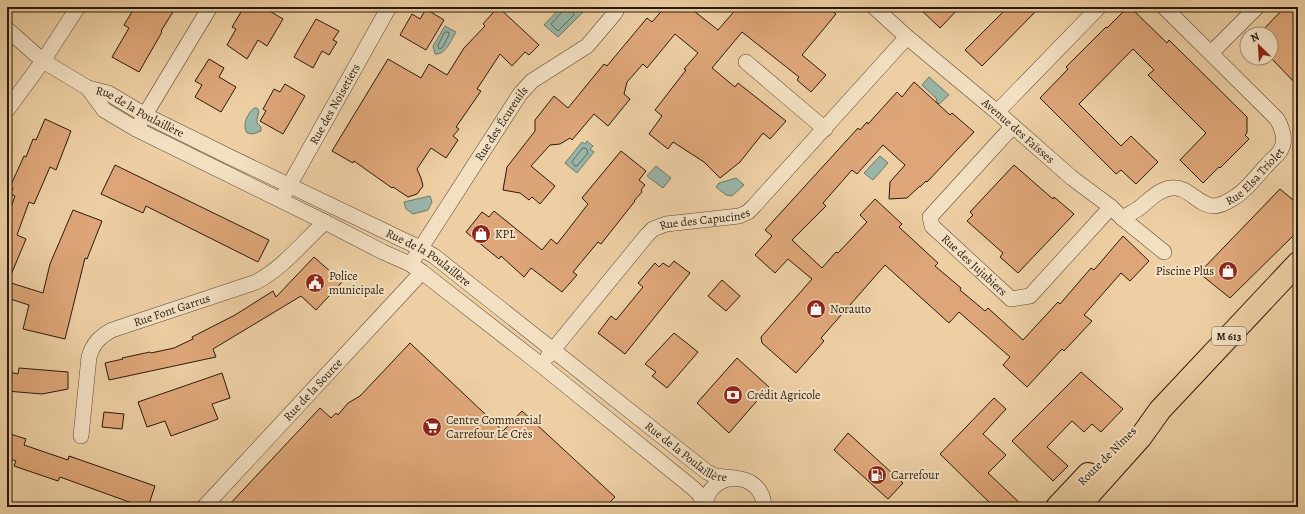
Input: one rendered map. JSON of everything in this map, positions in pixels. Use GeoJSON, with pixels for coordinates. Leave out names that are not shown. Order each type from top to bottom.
{"type":"FeatureCollection","features":[{"type":"Feature","properties":{"kind":"main road","name":"Route de Nîmes"},"geometry":{"type":"LineString","coordinates":[[1078,507],[1140,438],[1160,410],[1298,263]]}},
{"type":"Feature","properties":{"kind":"main road","name":"Route de Nîmes"},"geometry":{"type":"LineString","coordinates":[[1057,507],[1132,430],[1160,410]]}},
{"type":"Feature","properties":{"kind":"street"},"geometry":{"type":"LineString","coordinates":[[7,110],[43,61],[78,7]]}},
{"type":"Feature","properties":{"kind":"street"},"geometry":{"type":"LineString","coordinates":[[136,129],[210,7]]}},
{"type":"Feature","properties":{"kind":"street","name":"Rue des Noisetiers"},"geometry":{"type":"LineString","coordinates":[[280,201],[389,7]]}},
{"type":"Feature","properties":{"kind":"street","name":"Rue des Écureuils"},"geometry":{"type":"LineString","coordinates":[[416,268],[420,248],[520,94],[532,81],[587,46],[615,13],[618,7]]}},
{"type":"Feature","properties":{"kind":"street"},"geometry":{"type":"LineString","coordinates":[[997,112],[1099,7]]}},
{"type":"Feature","properties":{"kind":"street","name":"Rue Elsa Triolet"},"geometry":{"type":"LineString","coordinates":[[1116,213],[1139,208],[1161,191],[1171,188],[1181,188],[1201,202],[1213,206],[1226,203],[1237,196],[1281,151],[1284,140],[1282,128],[1277,119],[1164,7]]}},
{"type":"Feature","properties":{"kind":"street"},"geometry":{"type":"LineString","coordinates":[[1211,54],[1257,7]]}},
{"type":"Feature","properties":{"kind":"street","name":"Avenue des Faïsses"},"geometry":{"type":"LineString","coordinates":[[880,9],[907,37],[997,112],[1072,178],[1164,252]]}},
{"type":"Feature","properties":{"kind":"street","name":"Rue de la Poulaillère"},"geometry":{"type":"LineString","coordinates":[[7,29],[43,61],[88,88],[108,93],[145,115],[434,256],[707,472],[715,476],[742,479],[755,486],[760,493],[764,507]]}},
{"type":"Feature","properties":{"kind":"street","name":"Rue des Capucines"},"geometry":{"type":"LineString","coordinates":[[541,365],[646,235],[653,229],[666,224],[739,216],[748,212],[907,37]]}},
{"type":"Feature","properties":{"kind":"street"},"geometry":{"type":"LineString","coordinates":[[746,62],[825,129]]}},
{"type":"Feature","properties":{"kind":"street","name":"Rue de la Poulaillère"},"geometry":{"type":"LineString","coordinates":[[88,88],[104,110],[136,129],[416,268],[541,365],[693,488],[700,495],[705,506]]}},
{"type":"Feature","properties":{"kind":"street","name":"Rue des Jujubiers"},"geometry":{"type":"LineString","coordinates":[[1013,126],[930,217],[932,226],[1011,300],[1030,296],[1116,213]]}},
{"type":"Feature","properties":{"kind":"street","name":"Rue Font Garrus"},"geometry":{"type":"LineString","coordinates":[[81,436],[89,357],[96,341],[112,330],[265,278],[325,222]]}},
{"type":"Feature","properties":{"kind":"street","name":"Rue de la Source"},"geometry":{"type":"LineString","coordinates":[[204,507],[416,268]]}},
{"type":"Feature","properties":{"kind":"street","name":"Rue de la Poulaillère"},"geometry":{"type":"LineString","coordinates":[[705,506],[706,496],[711,489],[726,479],[735,478]]}},
{"type":"Feature","properties":{"kind":"water"},"geometry":{"type":"Polygon","coordinates":[[[561,7],[572,7],[576,9],[579,7],[583,12],[558,37],[544,25],[561,7]]]}},
{"type":"Feature","properties":{"kind":"water"},"geometry":{"type":"Polygon","coordinates":[[[445,26],[456,32],[445,50],[439,54],[435,54],[433,46],[445,26]]]}},
{"type":"Feature","properties":{"kind":"water"},"geometry":{"type":"Polygon","coordinates":[[[929,77],[949,95],[939,104],[936,98],[922,85],[929,77]]]}},
{"type":"Feature","properties":{"kind":"water"},"geometry":{"type":"Polygon","coordinates":[[[254,108],[257,108],[259,111],[257,123],[261,127],[261,131],[253,134],[247,133],[245,123],[247,116],[254,108]]]}},
{"type":"Feature","properties":{"kind":"water"},"geometry":{"type":"Polygon","coordinates":[[[587,141],[593,146],[590,149],[594,152],[577,173],[565,163],[582,142],[585,144],[587,141]]]}},
{"type":"Feature","properties":{"kind":"water"},"geometry":{"type":"Polygon","coordinates":[[[880,156],[888,163],[873,180],[864,173],[880,156]]]}},
{"type":"Feature","properties":{"kind":"water"},"geometry":{"type":"Polygon","coordinates":[[[656,166],[671,178],[663,188],[647,176],[656,166]]]}},
{"type":"Feature","properties":{"kind":"water"},"geometry":{"type":"Polygon","coordinates":[[[736,178],[744,185],[732,196],[726,195],[716,187],[719,183],[736,178]]]}},
{"type":"Feature","properties":{"kind":"water"},"geometry":{"type":"Polygon","coordinates":[[[430,196],[432,202],[428,210],[413,214],[406,209],[404,202],[430,196]]]}},
{"type":"Feature","properties":{"kind":"building"},"geometry":{"type":"Polygon","coordinates":[[[135,7],[176,7],[139,72],[112,57],[129,28],[124,25],[135,7]]]}},
{"type":"Feature","properties":{"kind":"building"},"geometry":{"type":"Polygon","coordinates":[[[244,7],[263,7],[283,19],[267,46],[258,40],[247,59],[227,45],[236,29],[232,27],[244,7]]]}},
{"type":"Feature","properties":{"kind":"building"},"geometry":{"type":"Polygon","coordinates":[[[498,7],[539,45],[529,55],[525,52],[512,66],[500,54],[477,89],[481,91],[456,127],[459,129],[453,136],[458,140],[446,158],[431,148],[417,169],[423,186],[417,194],[408,197],[393,187],[392,188],[354,161],[353,163],[332,151],[388,59],[421,78],[429,64],[447,75],[464,48],[485,26],[483,24],[498,7]]]}},
{"type":"Feature","properties":{"kind":"building"},"geometry":{"type":"Polygon","coordinates":[[[665,7],[689,7],[718,30],[738,7],[827,7],[836,14],[802,55],[826,75],[811,92],[797,80],[799,77],[742,32],[712,68],[735,87],[738,83],[786,121],[770,139],[763,133],[740,162],[720,178],[704,162],[673,142],[668,149],[649,134],[662,116],[655,110],[686,70],[684,69],[698,53],[675,34],[647,68],[643,64],[627,82],[624,94],[630,99],[608,126],[594,114],[572,140],[570,138],[560,144],[550,145],[531,166],[555,186],[540,204],[532,197],[529,200],[520,193],[503,190],[507,167],[535,131],[535,120],[554,96],[568,108],[604,64],[607,66],[647,18],[652,22],[665,7]]]}},
{"type":"Feature","properties":{"kind":"building"},"geometry":{"type":"Polygon","coordinates":[[[918,7],[960,7],[940,28],[918,7]]]}},
{"type":"Feature","properties":{"kind":"building"},"geometry":{"type":"Polygon","coordinates":[[[1008,7],[1040,7],[982,66],[965,50],[1008,7]]]}},
{"type":"Feature","properties":{"kind":"building"},"geometry":{"type":"Polygon","coordinates":[[[1128,7],[1130,7],[1167,43],[1169,40],[1247,117],[1247,133],[1245,135],[1249,139],[1203,183],[1180,160],[1206,133],[1148,75],[1154,70],[1133,49],[1079,104],[1121,146],[1131,136],[1158,162],[1136,184],[1121,170],[1116,174],[1040,98],[1068,69],[1066,67],[1128,7]]]}},
{"type":"Feature","properties":{"kind":"building"},"geometry":{"type":"Polygon","coordinates":[[[1285,7],[1298,7],[1298,86],[1279,66],[1279,26],[1267,26],[1285,7]]]}},
{"type":"Feature","properties":{"kind":"building"},"geometry":{"type":"Polygon","coordinates":[[[426,9],[444,20],[426,50],[400,35],[412,14],[420,19],[426,9]]]}},
{"type":"Feature","properties":{"kind":"building"},"geometry":{"type":"Polygon","coordinates":[[[316,19],[339,31],[333,40],[337,42],[329,55],[322,51],[313,68],[294,57],[316,19]]]}},
{"type":"Feature","properties":{"kind":"building"},"geometry":{"type":"Polygon","coordinates":[[[209,59],[224,68],[219,77],[236,87],[221,112],[195,97],[202,85],[195,81],[209,59]]]}},
{"type":"Feature","properties":{"kind":"building"},"geometry":{"type":"Polygon","coordinates":[[[914,82],[950,115],[952,113],[974,132],[927,182],[926,181],[907,198],[889,199],[890,182],[905,165],[883,145],[857,174],[852,170],[823,203],[826,206],[792,240],[822,268],[867,222],[860,215],[875,199],[902,224],[899,227],[938,263],[935,266],[961,288],[960,290],[985,311],[988,308],[1023,340],[1058,302],[1060,304],[1091,268],[1094,270],[1123,236],[1149,261],[1130,281],[1121,273],[1084,315],[1092,321],[1064,351],[1062,349],[1027,387],[1003,365],[1010,357],[959,312],[949,323],[885,265],[821,338],[824,341],[796,373],[762,343],[761,337],[812,279],[788,259],[775,273],[755,255],[772,236],[765,230],[858,128],[860,130],[867,122],[868,124],[897,92],[902,97],[914,82]]]}},
{"type":"Feature","properties":{"kind":"building"},"geometry":{"type":"Polygon","coordinates":[[[285,84],[305,96],[283,134],[260,121],[266,111],[263,109],[274,89],[280,92],[285,84]]]}},
{"type":"Feature","properties":{"kind":"building"},"geometry":{"type":"Polygon","coordinates":[[[45,119],[71,131],[56,170],[50,167],[34,204],[29,202],[17,235],[26,239],[8,282],[43,293],[50,264],[73,210],[102,221],[87,259],[85,258],[65,339],[23,329],[29,305],[7,298],[7,218],[15,196],[10,194],[13,188],[10,187],[24,156],[26,157],[33,139],[36,140],[45,119]]]}},
{"type":"Feature","properties":{"kind":"building"},"geometry":{"type":"Polygon","coordinates":[[[621,151],[646,171],[639,180],[645,185],[641,190],[642,192],[601,244],[598,242],[573,272],[577,275],[562,292],[531,268],[524,277],[501,256],[499,259],[466,232],[482,212],[489,217],[494,211],[542,250],[551,239],[557,244],[588,204],[582,198],[621,151]]]}},
{"type":"Feature","properties":{"kind":"building"},"geometry":{"type":"Polygon","coordinates":[[[115,165],[269,240],[258,262],[146,206],[143,213],[101,194],[115,165]]]}},
{"type":"Feature","properties":{"kind":"building"},"geometry":{"type":"Polygon","coordinates":[[[1014,165],[1053,199],[1054,197],[1074,214],[1018,273],[1000,257],[1003,253],[967,221],[973,215],[970,212],[1014,165]]]}},
{"type":"Feature","properties":{"kind":"building"},"geometry":{"type":"Polygon","coordinates":[[[1280,189],[1298,204],[1298,231],[1230,298],[1199,273],[1280,189]]]}},
{"type":"Feature","properties":{"kind":"building"},"geometry":{"type":"Polygon","coordinates":[[[314,257],[342,282],[316,310],[301,296],[213,349],[216,357],[109,380],[105,363],[123,359],[122,358],[174,348],[235,315],[273,291],[276,297],[314,257]]]}},
{"type":"Feature","properties":{"kind":"building"},"geometry":{"type":"Polygon","coordinates":[[[674,261],[690,273],[625,354],[598,333],[611,316],[616,320],[643,287],[638,283],[655,263],[659,267],[663,263],[669,267],[674,261]]]}},
{"type":"Feature","properties":{"kind":"building"},"geometry":{"type":"Polygon","coordinates":[[[722,280],[740,296],[726,311],[708,296],[722,280]]]}},
{"type":"Feature","properties":{"kind":"building"},"geometry":{"type":"Polygon","coordinates":[[[674,333],[698,352],[667,388],[652,376],[656,372],[645,364],[674,333]]]}},
{"type":"Feature","properties":{"kind":"building","name":"Centre Commercial Carrefour Le Crès"},"geometry":{"type":"Polygon","coordinates":[[[410,343],[503,431],[522,411],[615,497],[605,507],[227,507],[320,408],[331,418],[336,413],[338,415],[348,403],[360,396],[410,343]]]}},
{"type":"Feature","properties":{"kind":"building","name":"Crédit Agricole"},"geometry":{"type":"Polygon","coordinates":[[[737,358],[769,387],[729,433],[697,403],[737,358]]]}},
{"type":"Feature","properties":{"kind":"building"},"geometry":{"type":"Polygon","coordinates":[[[19,368],[68,372],[68,389],[42,394],[7,391],[9,372],[18,374],[19,368]]]}},
{"type":"Feature","properties":{"kind":"building"},"geometry":{"type":"Polygon","coordinates":[[[1081,372],[1123,409],[1101,432],[1092,424],[1084,432],[1072,421],[1047,447],[1068,466],[1053,481],[1012,441],[1081,372]]]}},
{"type":"Feature","properties":{"kind":"building"},"geometry":{"type":"Polygon","coordinates":[[[222,373],[230,398],[212,404],[218,419],[171,436],[165,421],[147,427],[138,402],[222,373]]]}},
{"type":"Feature","properties":{"kind":"building"},"geometry":{"type":"Polygon","coordinates":[[[994,398],[1006,409],[983,434],[1006,455],[988,473],[1024,507],[994,507],[940,454],[994,398]]]}},
{"type":"Feature","properties":{"kind":"building"},"geometry":{"type":"Polygon","coordinates":[[[104,412],[124,414],[122,429],[102,427],[104,412]]]}},
{"type":"Feature","properties":{"kind":"building"},"geometry":{"type":"Polygon","coordinates":[[[7,433],[26,439],[24,445],[68,460],[69,456],[155,486],[148,507],[143,507],[60,477],[58,481],[14,466],[16,461],[7,458],[7,433]]]}},
{"type":"Feature","properties":{"kind":"building"},"geometry":{"type":"Polygon","coordinates":[[[848,433],[903,483],[888,499],[834,450],[848,433]]]}},
{"type":"Feature","properties":{"kind":"place","name":"KPL"},"geometry":{"type":"Point","coordinates":[481,234]}},
{"type":"Feature","properties":{"kind":"place","name":"Piscine Plus"},"geometry":{"type":"Point","coordinates":[1228,271]}},
{"type":"Feature","properties":{"kind":"place","name":"Police municipale"},"geometry":{"type":"Point","coordinates":[315,283]}},
{"type":"Feature","properties":{"kind":"place","name":"Norauto"},"geometry":{"type":"Point","coordinates":[816,309]}},
{"type":"Feature","properties":{"kind":"place","name":"Crédit Agricole"},"geometry":{"type":"Point","coordinates":[733,395]}},
{"type":"Feature","properties":{"kind":"place","name":"Centre Commercial Carrefour Le Crès"},"geometry":{"type":"Point","coordinates":[432,427]}},
{"type":"Feature","properties":{"kind":"place","name":"Carrefour"},"geometry":{"type":"Point","coordinates":[877,475]}}]}
